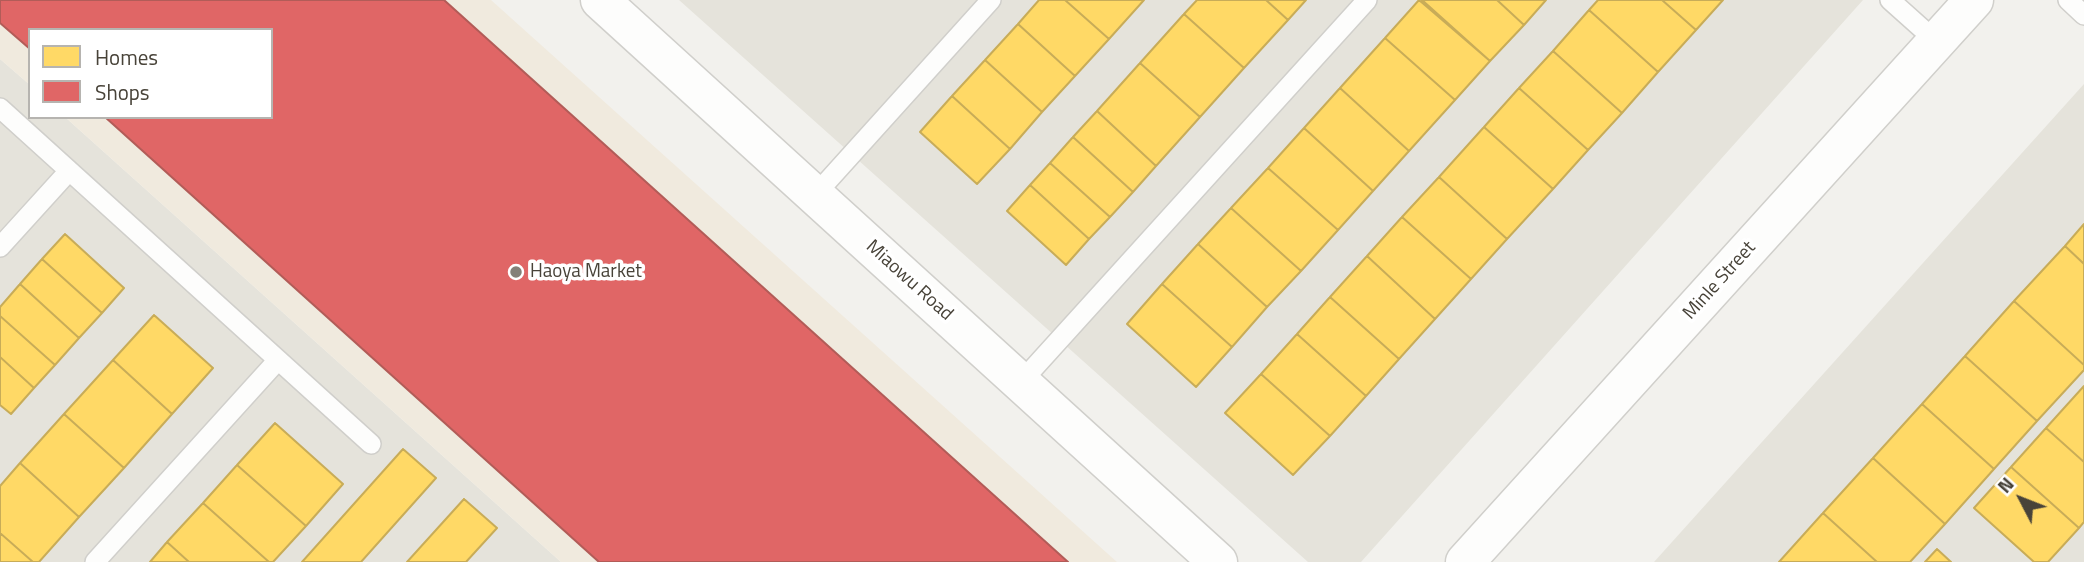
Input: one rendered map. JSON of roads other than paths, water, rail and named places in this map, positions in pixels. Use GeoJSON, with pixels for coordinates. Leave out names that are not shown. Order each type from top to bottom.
{"type":"FeatureCollection","features":[{"type":"Feature","properties":{"kind":"street","name":"Minle Street"},"geometry":{"type":"LineString","coordinates":[[1465,562],[1975,0]]}},
{"type":"Feature","properties":{"kind":"street","name":"Miaowu Road"},"geometry":{"type":"LineString","coordinates":[[608,2],[814,195],[1218,562]]}},
{"type":"Feature","properties":{"kind":"lane"},"geometry":{"type":"LineString","coordinates":[[814,195],[991,0]]}},
{"type":"Feature","properties":{"kind":"lane"},"geometry":{"type":"LineString","coordinates":[[1021,382],[1367,0]]}},
{"type":"Feature","properties":{"kind":"lane"},"geometry":{"type":"LineString","coordinates":[[1890,0],[1937,42]]}},
{"type":"Feature","properties":{"kind":"lane"},"geometry":{"type":"LineString","coordinates":[[2068,0],[2084,15]]}},
{"type":"Feature","properties":{"kind":"lane"},"geometry":{"type":"LineString","coordinates":[[0,108],[371,444]]}},
{"type":"Feature","properties":{"kind":"lane"},"geometry":{"type":"LineString","coordinates":[[0,247],[69,171]]}},
{"type":"Feature","properties":{"kind":"lane"},"geometry":{"type":"LineString","coordinates":[[95,562],[278,360]]}},
{"type":"Feature","properties":{"kind":"place","name":"Haoya Market"},"geometry":{"type":"Point","coordinates":[516,272]}}]}
